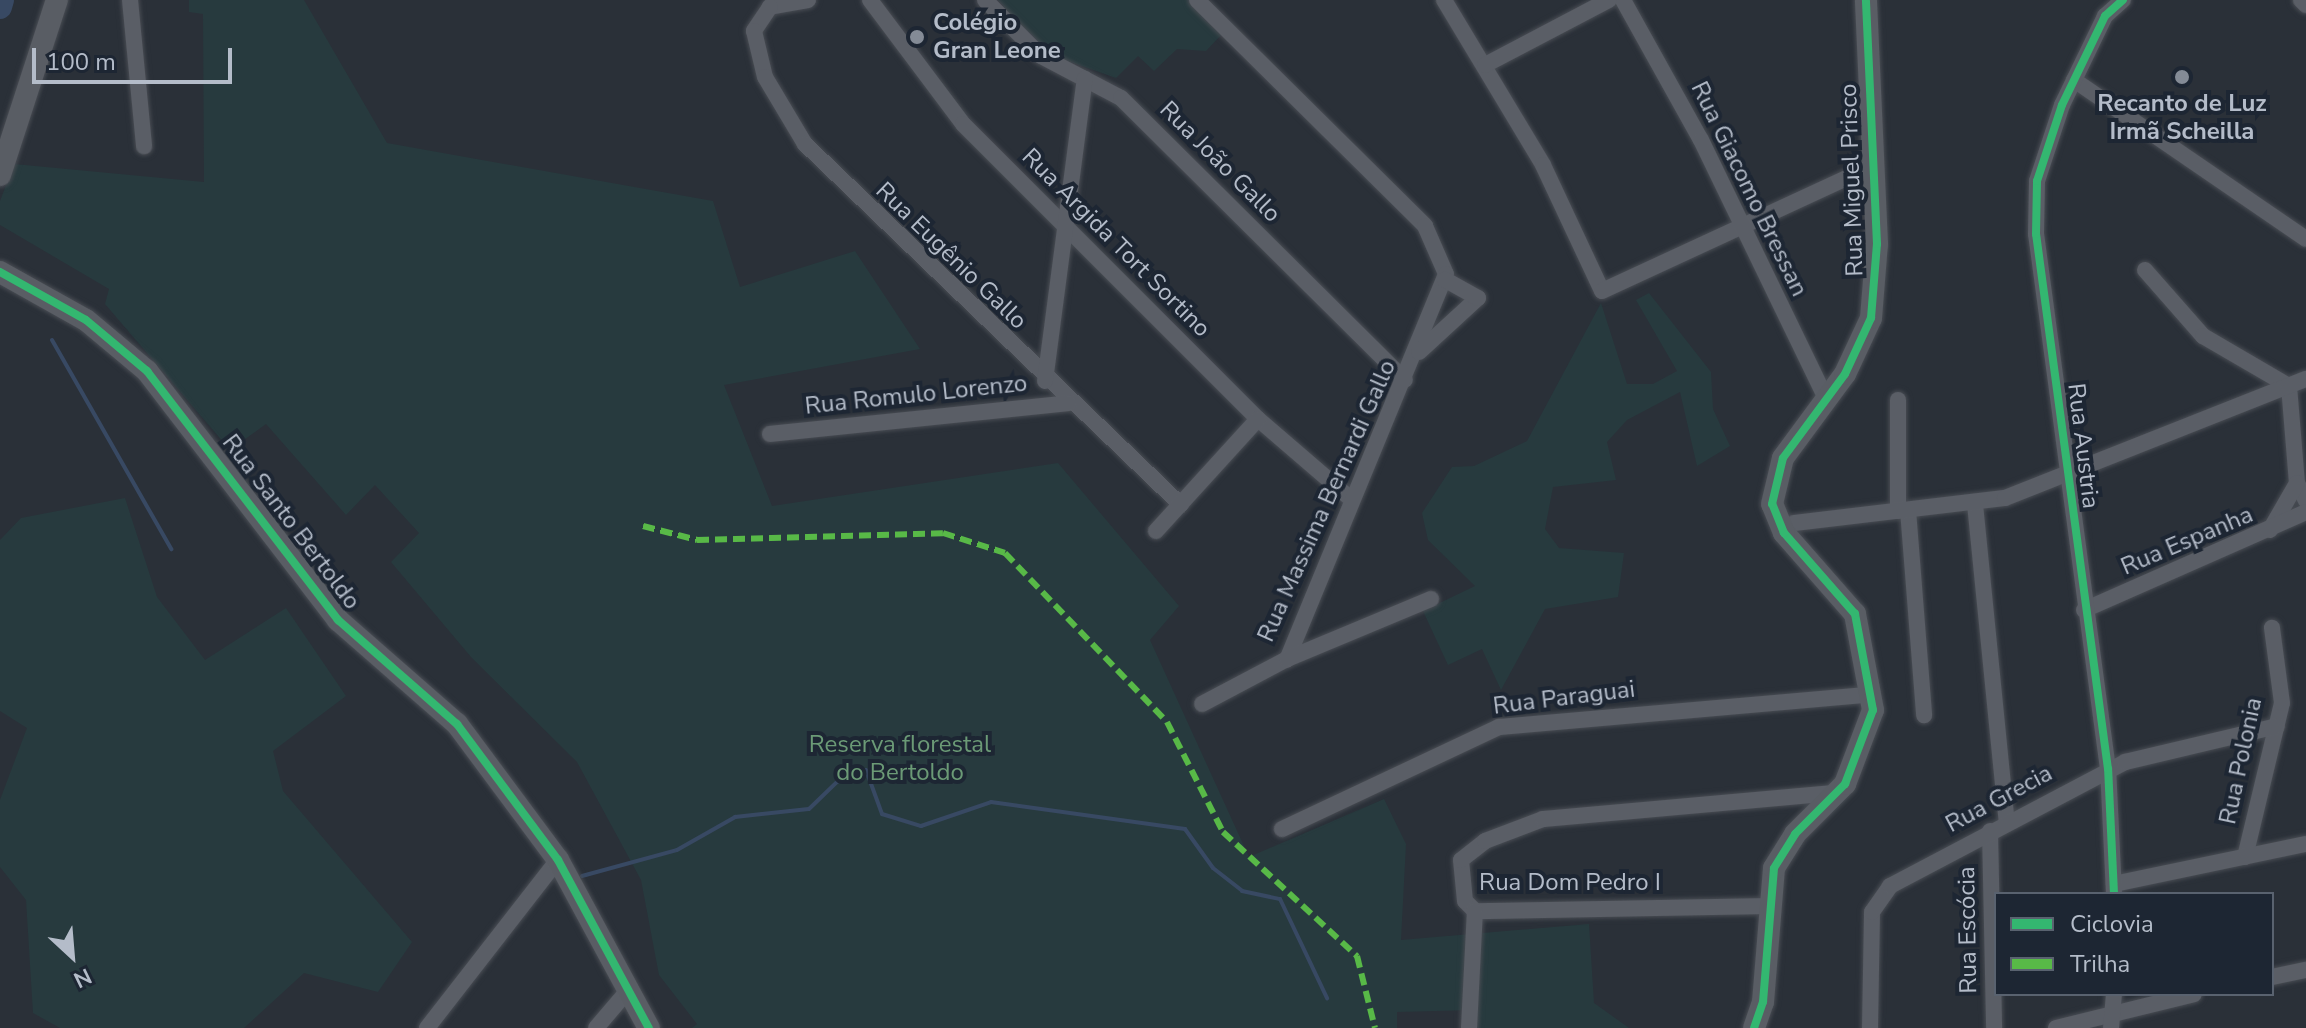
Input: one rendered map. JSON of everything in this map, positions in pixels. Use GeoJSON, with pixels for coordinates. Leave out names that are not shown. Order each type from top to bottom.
{"type":"FeatureCollection","features":[{"type":"Feature","properties":{"kind":"street"},"geometry":{"type":"LineString","coordinates":[[0,175],[57,0]]}},
{"type":"Feature","properties":{"kind":"street"},"geometry":{"type":"LineString","coordinates":[[130,0],[144,146]]}},
{"type":"Feature","properties":{"kind":"street","name":"Rua Eugênio Gallo"},"geometry":{"type":"LineString","coordinates":[[808,0],[770,7],[755,22],[755,41],[765,77],[805,144],[1045,381],[1181,505]]}},
{"type":"Feature","properties":{"kind":"street","name":"Rua Argida Tort Sortino"},"geometry":{"type":"LineString","coordinates":[[870,0],[923,79],[1258,419],[1351,499]]}},
{"type":"Feature","properties":{"kind":"street","name":"Rua João Gallo"},"geometry":{"type":"LineString","coordinates":[[985,0],[1041,56],[1121,98],[1405,380]]}},
{"type":"Feature","properties":{"kind":"street"},"geometry":{"type":"LineString","coordinates":[[1197,0],[1425,226],[1438,240],[1446,277],[1478,298],[1418,353]]}},
{"type":"Feature","properties":{"kind":"street"},"geometry":{"type":"LineString","coordinates":[[1444,0],[1556,190],[1595,285],[1621,288],[1741,227],[1872,166]]}},
{"type":"Feature","properties":{"kind":"street"},"geometry":{"type":"LineString","coordinates":[[1485,65],[1609,0]]}},
{"type":"Feature","properties":{"kind":"street","name":"Rua Giacomo Bressan"},"geometry":{"type":"LineString","coordinates":[[1623,0],[1827,401]]}},
{"type":"Feature","properties":{"kind":"street","name":"Rua Miguel Prisco"},"geometry":{"type":"LineString","coordinates":[[1815,560],[1784,533],[1772,504],[1775,475],[1827,401],[1871,318],[1872,166],[1866,0]]}},
{"type":"Feature","properties":{"kind":"street","name":"Rua Austria"},"geometry":{"type":"LineString","coordinates":[[2114,889],[2108,769],[2084,610],[2036,234],[2037,181],[2074,80],[2104,8],[2123,0]]}},
{"type":"Feature","properties":{"kind":"street"},"geometry":{"type":"LineString","coordinates":[[2301,0],[2306,5]]}},
{"type":"Feature","properties":{"kind":"street"},"geometry":{"type":"LineString","coordinates":[[1045,381],[1069,229],[1085,79]]}},
{"type":"Feature","properties":{"kind":"street"},"geometry":{"type":"LineString","coordinates":[[2074,80],[2306,239]]}},
{"type":"Feature","properties":{"kind":"street"},"geometry":{"type":"LineString","coordinates":[[2145,270],[2203,336],[2289,386]]}},
{"type":"Feature","properties":{"kind":"street","name":"Rua Santo Bertoldo"},"geometry":{"type":"LineString","coordinates":[[0,272],[86,320],[147,371],[338,620],[457,724],[558,860],[625,994],[649,1028]]}},
{"type":"Feature","properties":{"kind":"street","name":"Rua Massima Bernardi Gallo"},"geometry":{"type":"LineString","coordinates":[[1202,704],[1287,659],[1351,499],[1418,353],[1446,277]]}},
{"type":"Feature","properties":{"kind":"street"},"geometry":{"type":"LineString","coordinates":[[1794,523],[1975,504],[2066,476],[2306,379]]}},
{"type":"Feature","properties":{"kind":"street"},"geometry":{"type":"LineString","coordinates":[[2289,386],[2297,483],[2306,501]]}},
{"type":"Feature","properties":{"kind":"street"},"geometry":{"type":"LineString","coordinates":[[1898,400],[1903,510],[1924,715]]}},
{"type":"Feature","properties":{"kind":"street","name":"Rua Romulo Lorenzo"},"geometry":{"type":"LineString","coordinates":[[770,434],[1068,403]]}},
{"type":"Feature","properties":{"kind":"street"},"geometry":{"type":"LineString","coordinates":[[1156,531],[1258,419]]}},
{"type":"Feature","properties":{"kind":"street","name":"Rua Miguel Prisco"},"geometry":{"type":"LineString","coordinates":[[1754,1028],[1763,1002],[1774,868],[1810,820],[1837,793],[1870,729],[1873,694],[1859,623],[1815,560],[1794,523],[1785,489],[1801,439]]}},
{"type":"Feature","properties":{"kind":"street"},"geometry":{"type":"LineString","coordinates":[[2269,533],[2297,483]]}},
{"type":"Feature","properties":{"kind":"street"},"geometry":{"type":"LineString","coordinates":[[1975,504],[2007,822]]}},
{"type":"Feature","properties":{"kind":"street","name":"Rua Espanha"},"geometry":{"type":"LineString","coordinates":[[2084,610],[2269,533],[2306,512]]}},
{"type":"Feature","properties":{"kind":"street"},"geometry":{"type":"LineString","coordinates":[[1287,659],[1431,599]]}},
{"type":"Feature","properties":{"kind":"street","name":"Rua Polonia"},"geometry":{"type":"LineString","coordinates":[[2245,857],[2277,726],[2280,671],[2272,628]]}},
{"type":"Feature","properties":{"kind":"street","name":"Rua Paraguai"},"geometry":{"type":"LineString","coordinates":[[1282,829],[1499,727],[1873,694]]}},
{"type":"Feature","properties":{"kind":"street","name":"Rua Grecia"},"geometry":{"type":"LineString","coordinates":[[1870,1028],[1868,956],[1879,899],[1990,831],[2108,769],[2277,726]]}},
{"type":"Feature","properties":{"kind":"street","name":"Rua Dom Pedro I"},"geometry":{"type":"LineString","coordinates":[[1770,906],[1475,911],[1465,901],[1461,860],[1525,824],[1837,793]]}},
{"type":"Feature","properties":{"kind":"street"},"geometry":{"type":"LineString","coordinates":[[1786,796],[1810,820]]}},
{"type":"Feature","properties":{"kind":"street","name":"Rua Escócia"},"geometry":{"type":"LineString","coordinates":[[1990,831],[1994,1028]]}},
{"type":"Feature","properties":{"kind":"street"},"geometry":{"type":"LineString","coordinates":[[2114,889],[2306,844]]}},
{"type":"Feature","properties":{"kind":"street"},"geometry":{"type":"LineString","coordinates":[[427,1028],[558,860]]}},
{"type":"Feature","properties":{"kind":"street"},"geometry":{"type":"LineString","coordinates":[[1469,1028],[1475,911]]}},
{"type":"Feature","properties":{"kind":"street"},"geometry":{"type":"LineString","coordinates":[[2274,977],[2306,970]]}},
{"type":"Feature","properties":{"kind":"street"},"geometry":{"type":"LineString","coordinates":[[596,1028],[625,994]]}},
{"type":"Feature","properties":{"kind":"street"},"geometry":{"type":"LineString","coordinates":[[2056,1028],[2113,1011],[2184,996]]}},
{"type":"Feature","properties":{"kind":"green space","name":"Reserva florestal do Bertoldo"},"geometry":{"type":"Polygon","coordinates":[[[189,0],[304,0],[387,143],[713,201],[740,287],[855,251],[920,349],[724,385],[772,506],[1058,463],[1179,606],[1150,640],[1249,857],[1384,799],[1406,844],[1401,940],[1589,924],[1594,1003],[1629,1028],[1476,1028],[1475,1010],[1397,1012],[1397,1028],[692,1028],[697,1024],[659,975],[641,880],[577,762],[471,657],[391,562],[419,533],[375,485],[346,515],[266,424],[230,450],[105,304],[109,289],[0,225],[0,201],[14,164],[204,182],[203,14],[189,12],[189,0]]]}},
{"type":"Feature","properties":{"kind":"green space"},"geometry":{"type":"Polygon","coordinates":[[[998,0],[1190,0],[1224,32],[1206,51],[1177,49],[1154,71],[1138,56],[1116,78],[1045,53],[998,0]]]}},
{"type":"Feature","properties":{"kind":"green space"},"geometry":{"type":"Polygon","coordinates":[[[1649,293],[1711,372],[1713,409],[1730,446],[1697,466],[1680,392],[1627,420],[1607,442],[1616,480],[1553,487],[1545,529],[1559,548],[1624,553],[1618,597],[1545,609],[1501,690],[1482,649],[1448,665],[1423,611],[1475,586],[1428,540],[1422,513],[1452,467],[1474,466],[1527,441],[1601,303],[1627,384],[1653,384],[1677,371],[1636,300],[1649,293]]]}},
{"type":"Feature","properties":{"kind":"green space"},"geometry":{"type":"Polygon","coordinates":[[[125,498],[157,597],[205,660],[286,608],[346,696],[273,751],[283,791],[412,942],[378,992],[304,973],[244,1028],[60,1028],[33,1013],[26,900],[0,867],[0,800],[27,728],[0,711],[0,540],[21,518],[125,498]]]}},
{"type":"Feature","properties":{"kind":"waterway"},"geometry":{"type":"LineString","coordinates":[[0,7],[2,0]]}},
{"type":"Feature","properties":{"kind":"waterway"},"geometry":{"type":"LineString","coordinates":[[52,340],[171,549]]}},
{"type":"Feature","properties":{"kind":"waterway"},"geometry":{"type":"LineString","coordinates":[[582,876],[677,850],[735,817],[809,809],[837,782],[866,770],[882,814],[921,826],[991,802],[1185,829],[1213,868],[1242,891],[1280,899],[1327,998]]}},
{"type":"Feature","properties":{"kind":"marked path"},"geometry":{"type":"LineString","coordinates":[[643,526],[697,540],[943,533],[1005,553],[1167,722],[1223,832],[1357,956],[1375,1028]]}},
{"type":"Feature","properties":{"kind":"cycle path"},"geometry":{"type":"LineString","coordinates":[[1754,1028],[1763,1002],[1774,868],[1795,834],[1845,784],[1873,710],[1855,614],[1784,533],[1772,504],[1783,458],[1845,374],[1871,318],[1877,244],[1866,0]]}},
{"type":"Feature","properties":{"kind":"cycle path"},"geometry":{"type":"LineString","coordinates":[[2114,892],[2108,769],[2036,234],[2037,181],[2062,105],[2105,16],[2123,0]]}},
{"type":"Feature","properties":{"kind":"cycle path"},"geometry":{"type":"LineString","coordinates":[[0,272],[86,320],[147,371],[338,620],[457,724],[558,860],[649,1028]]}},
{"type":"Feature","properties":{"kind":"place","name":"Colégio Gran Leone"},"geometry":{"type":"Point","coordinates":[917,37]}},
{"type":"Feature","properties":{"kind":"place","name":"Recanto de Luz Irmã Scheilla"},"geometry":{"type":"Point","coordinates":[2182,77]}}]}
